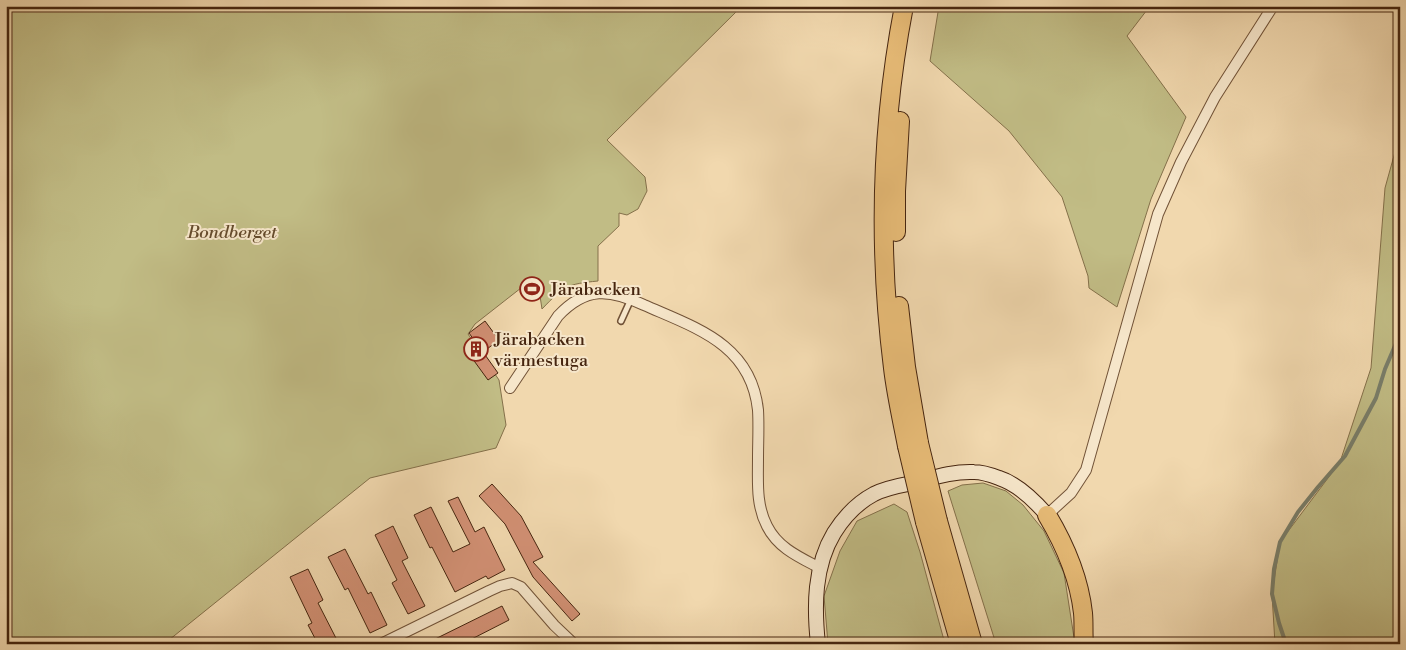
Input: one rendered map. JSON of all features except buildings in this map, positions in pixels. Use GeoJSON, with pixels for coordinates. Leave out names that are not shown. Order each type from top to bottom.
{"type":"FeatureCollection","features":[{"type":"Feature","properties":{"kind":"highway"},"geometry":{"type":"LineString","coordinates":[[904,6],[888,124],[884,204],[886,294],[889,329],[893,369],[913,445],[928,482],[932,522],[960,644]]}},
{"type":"Feature","properties":{"kind":"highway"},"geometry":{"type":"LineString","coordinates":[[913,445],[910,394],[900,324],[896,219],[899,130],[917,6]]}},
{"type":"Feature","properties":{"kind":"highway"},"geometry":{"type":"LineString","coordinates":[[1047,514],[1068,555],[1075,575],[1083,614],[1084,644]]}},
{"type":"Feature","properties":{"kind":"highway"},"geometry":{"type":"LineString","coordinates":[[932,522],[973,644]]}},
{"type":"Feature","properties":{"kind":"street"},"geometry":{"type":"LineString","coordinates":[[818,644],[816,600],[820,568],[833,535],[841,522],[851,510],[875,494],[887,489],[956,472],[974,472],[1002,478],[1016,486],[1047,514],[1071,493],[1086,470],[1158,214],[1177,171],[1215,97],[1273,6]]}},
{"type":"Feature","properties":{"kind":"street"},"geometry":{"type":"LineString","coordinates":[[510,388],[558,316],[568,305],[589,295],[604,292],[616,294],[705,332],[725,346],[738,359],[747,373],[754,390],[758,410],[758,490],[760,509],[767,525],[774,538],[784,547],[820,568]]}},
{"type":"Feature","properties":{"kind":"street"},"geometry":{"type":"LineString","coordinates":[[380,644],[489,590],[512,583],[521,588],[574,644]]}},
{"type":"Feature","properties":{"kind":"lane"},"geometry":{"type":"LineString","coordinates":[[621,322],[631,299]]}},
{"type":"Feature","properties":{"kind":"green space","name":"Bondberget"},"geometry":{"type":"Polygon","coordinates":[[[6,6],[742,6],[607,140],[645,177],[647,191],[638,209],[627,215],[619,213],[619,226],[598,246],[598,281],[572,285],[556,295],[542,309],[540,296],[533,286],[521,288],[475,324],[468,334],[499,380],[506,425],[496,448],[370,478],[164,644],[6,644],[6,6]]]}},
{"type":"Feature","properties":{"kind":"green space"},"geometry":{"type":"Polygon","coordinates":[[[939,6],[1150,6],[1127,36],[1186,117],[1151,199],[1117,307],[1089,288],[1088,276],[1062,197],[1009,131],[930,61],[939,6]]]}},
{"type":"Feature","properties":{"kind":"green space"},"geometry":{"type":"Polygon","coordinates":[[[1400,134],[1400,644],[1275,644],[1272,594],[1280,542],[1340,462],[1371,368],[1385,188],[1400,134]]]}},
{"type":"Feature","properties":{"kind":"green space"},"geometry":{"type":"Polygon","coordinates":[[[983,483],[1006,491],[1023,505],[1044,531],[1064,573],[1075,644],[996,644],[948,491],[962,485],[983,483]]]}},
{"type":"Feature","properties":{"kind":"green space"},"geometry":{"type":"Polygon","coordinates":[[[894,504],[907,512],[945,644],[828,644],[824,596],[840,551],[857,521],[894,504]]]}},
{"type":"Feature","properties":{"kind":"waterway"},"geometry":{"type":"LineString","coordinates":[[1398,138],[1400,113]]}},
{"type":"Feature","properties":{"kind":"waterway"},"geometry":{"type":"LineString","coordinates":[[1396,163],[1396,215],[1400,229]]}},
{"type":"Feature","properties":{"kind":"waterway"},"geometry":{"type":"LineString","coordinates":[[1286,644],[1272,594],[1274,569],[1280,542],[1298,512],[1345,456],[1376,398],[1385,369],[1400,334]]}},
{"type":"Feature","properties":{"kind":"place","name":"Järabacken"},"geometry":{"type":"Point","coordinates":[532,289]}},
{"type":"Feature","properties":{"kind":"place","name":"Järabacken värmestuga"},"geometry":{"type":"Point","coordinates":[476,349]}}]}
